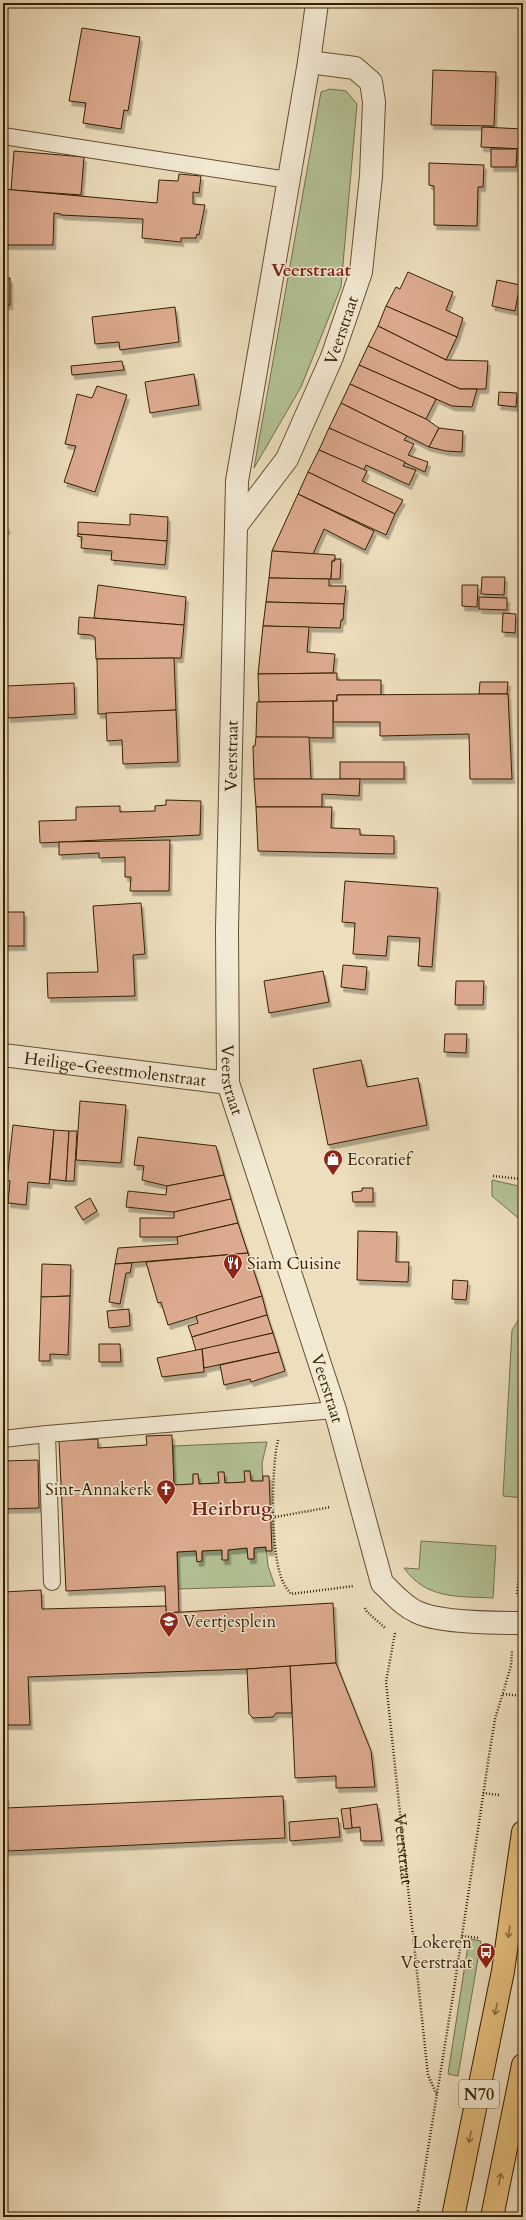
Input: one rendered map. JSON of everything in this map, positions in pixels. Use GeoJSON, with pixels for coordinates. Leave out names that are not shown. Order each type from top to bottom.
{"type":"FeatureCollection","features":[{"type":"Feature","properties":{"kind":"main road","name":"N70"},"geometry":{"type":"LineString","coordinates":[[453,2217],[503,1971],[523,1832]]}},
{"type":"Feature","properties":{"kind":"main road","name":"N70"},"geometry":{"type":"LineString","coordinates":[[492,2217],[522,2073]]}},
{"type":"Feature","properties":{"kind":"street","name":"Veerstraat"},"geometry":{"type":"LineString","coordinates":[[317,3],[310,62],[288,180],[237,480],[227,929],[228,1083],[334,1410],[382,1583],[401,1602],[417,1613],[437,1618],[484,1622],[523,1623]]}},
{"type":"Feature","properties":{"kind":"street","name":"Veerstraat"},"geometry":{"type":"LineString","coordinates":[[236,526],[287,459],[332,357],[360,272],[371,168],[374,102],[370,82],[355,68],[310,62]]}},
{"type":"Feature","properties":{"kind":"street","name":"Heilige-Geestmolenstraat"},"geometry":{"type":"LineString","coordinates":[[3,1055],[228,1083]]}},
{"type":"Feature","properties":{"kind":"lane"},"geometry":{"type":"LineString","coordinates":[[3,136],[288,180]]}},
{"type":"Feature","properties":{"kind":"lane"},"geometry":{"type":"LineString","coordinates":[[3,1439],[334,1410]]}},
{"type":"Feature","properties":{"kind":"lane"},"geometry":{"type":"LineString","coordinates":[[47,1434],[52,1582]]}},
{"type":"Feature","properties":{"kind":"path"},"geometry":{"type":"LineString","coordinates":[[493,1176],[523,1179],[523,1076]]}},
{"type":"Feature","properties":{"kind":"path"},"geometry":{"type":"LineString","coordinates":[[285,1414],[274,1462],[278,1566],[284,1584],[291,1594],[382,1583]]}},
{"type":"Feature","properties":{"kind":"path"},"geometry":{"type":"LineString","coordinates":[[275,1517],[359,1502]]}},
{"type":"Feature","properties":{"kind":"path","name":"Veerstraat"},"geometry":{"type":"LineString","coordinates":[[401,1602],[386,1682],[428,2075],[438,2096]]}},
{"type":"Feature","properties":{"kind":"path"},"geometry":{"type":"LineString","coordinates":[[417,2217],[438,2096],[483,1793],[496,1718],[503,1694],[523,1696]]}},
{"type":"Feature","properties":{"kind":"path"},"geometry":{"type":"LineString","coordinates":[[483,1793],[499,1795]]}},
{"type":"Feature","properties":{"kind":"path"},"geometry":{"type":"LineString","coordinates":[[462,1936],[478,1938]]}},
{"type":"Feature","properties":{"kind":"green space"},"geometry":{"type":"Polygon","coordinates":[[[330,89],[346,91],[357,104],[341,287],[301,387],[254,468],[321,92],[330,89]]]}},
{"type":"Feature","properties":{"kind":"green space"},"geometry":{"type":"Polygon","coordinates":[[[492,1180],[523,1187],[523,1222],[492,1196],[492,1180]]]}},
{"type":"Feature","properties":{"kind":"green space"},"geometry":{"type":"Polygon","coordinates":[[[523,1313],[523,1498],[503,1496],[512,1330],[523,1313]]]}},
{"type":"Feature","properties":{"kind":"green space"},"geometry":{"type":"Polygon","coordinates":[[[267,1442],[262,1463],[263,1481],[251,1481],[250,1471],[245,1471],[245,1482],[225,1483],[224,1472],[218,1473],[219,1483],[199,1484],[198,1474],[193,1474],[193,1484],[174,1485],[173,1446],[267,1442]]]}},
{"type":"Feature","properties":{"kind":"green space"},"geometry":{"type":"Polygon","coordinates":[[[421,1541],[496,1546],[493,1598],[444,1594],[423,1586],[404,1568],[419,1569],[421,1541]]]}},
{"type":"Feature","properties":{"kind":"green space"},"geometry":{"type":"Polygon","coordinates":[[[266,1547],[268,1566],[275,1586],[178,1589],[177,1552],[196,1551],[197,1561],[202,1561],[202,1551],[222,1550],[222,1560],[228,1550],[247,1548],[248,1559],[254,1558],[254,1548],[266,1547]]]}},
{"type":"Feature","properties":{"kind":"green space"},"geometry":{"type":"Polygon","coordinates":[[[469,1939],[481,1941],[458,2076],[448,2074],[469,1939]]]}},
{"type":"Feature","properties":{"kind":"building"},"geometry":{"type":"Polygon","coordinates":[[[82,28],[140,37],[128,111],[124,110],[121,129],[83,123],[86,103],[69,101],[82,28]]]}},
{"type":"Feature","properties":{"kind":"building"},"geometry":{"type":"Polygon","coordinates":[[[433,70],[496,72],[494,126],[431,125],[433,70]]]}},
{"type":"Feature","properties":{"kind":"building"},"geometry":{"type":"Polygon","coordinates":[[[482,127],[523,129],[523,149],[481,147],[482,127]]]}},
{"type":"Feature","properties":{"kind":"building"},"geometry":{"type":"Polygon","coordinates":[[[491,149],[517,149],[516,167],[491,167],[491,149]]]}},
{"type":"Feature","properties":{"kind":"building"},"geometry":{"type":"Polygon","coordinates":[[[14,151],[84,157],[81,195],[11,190],[14,151]]]}},
{"type":"Feature","properties":{"kind":"building"},"geometry":{"type":"Polygon","coordinates":[[[429,163],[484,165],[483,187],[478,187],[477,226],[434,225],[434,186],[429,185],[429,163]]]}},
{"type":"Feature","properties":{"kind":"building"},"geometry":{"type":"Polygon","coordinates":[[[179,174],[201,176],[199,193],[193,192],[193,204],[205,205],[199,235],[197,234],[196,238],[181,238],[181,242],[142,238],[143,219],[61,215],[54,213],[53,245],[3,245],[3,189],[157,203],[159,180],[178,181],[179,174]]]}},
{"type":"Feature","properties":{"kind":"building"},"geometry":{"type":"Polygon","coordinates":[[[408,272],[453,292],[446,310],[463,318],[457,337],[386,306],[396,287],[400,289],[408,272]]]}},
{"type":"Feature","properties":{"kind":"building"},"geometry":{"type":"Polygon","coordinates":[[[3,278],[10,278],[10,305],[3,305],[3,278]]]}},
{"type":"Feature","properties":{"kind":"building"},"geometry":{"type":"Polygon","coordinates":[[[497,280],[520,285],[515,311],[492,306],[497,280]]]}},
{"type":"Feature","properties":{"kind":"building"},"geometry":{"type":"Polygon","coordinates":[[[386,306],[457,337],[446,360],[378,326],[386,306]]]}},
{"type":"Feature","properties":{"kind":"building"},"geometry":{"type":"Polygon","coordinates":[[[175,307],[179,342],[120,350],[119,342],[95,344],[92,317],[175,307]]]}},
{"type":"Feature","properties":{"kind":"building"},"geometry":{"type":"Polygon","coordinates":[[[378,326],[446,360],[488,361],[486,389],[460,389],[368,346],[378,326]]]}},
{"type":"Feature","properties":{"kind":"building"},"geometry":{"type":"Polygon","coordinates":[[[368,346],[460,389],[477,389],[472,407],[452,406],[359,365],[368,346]]]}},
{"type":"Feature","properties":{"kind":"building"},"geometry":{"type":"Polygon","coordinates":[[[122,361],[124,370],[72,375],[71,366],[122,361]]]}},
{"type":"Feature","properties":{"kind":"building"},"geometry":{"type":"Polygon","coordinates":[[[359,365],[436,399],[426,419],[350,384],[359,365]]]}},
{"type":"Feature","properties":{"kind":"building"},"geometry":{"type":"Polygon","coordinates":[[[194,374],[199,405],[150,413],[145,382],[194,374]]]}},
{"type":"Feature","properties":{"kind":"building"},"geometry":{"type":"Polygon","coordinates":[[[350,384],[426,419],[439,428],[429,447],[341,403],[350,384]]]}},
{"type":"Feature","properties":{"kind":"building"},"geometry":{"type":"Polygon","coordinates":[[[97,386],[127,395],[95,492],[64,482],[76,446],[65,444],[77,394],[92,398],[97,386]]]}},
{"type":"Feature","properties":{"kind":"building"},"geometry":{"type":"Polygon","coordinates":[[[499,392],[517,393],[516,407],[498,405],[499,392]]]}},
{"type":"Feature","properties":{"kind":"building"},"geometry":{"type":"Polygon","coordinates":[[[341,403],[407,436],[404,440],[414,444],[408,455],[428,462],[425,472],[329,428],[341,403]]]}},
{"type":"Feature","properties":{"kind":"building"},"geometry":{"type":"Polygon","coordinates":[[[329,428],[405,462],[403,466],[416,470],[409,485],[366,465],[364,470],[319,450],[329,428]]]}},
{"type":"Feature","properties":{"kind":"building"},"geometry":{"type":"Polygon","coordinates":[[[439,428],[463,431],[462,452],[446,451],[429,447],[439,428]]]}},
{"type":"Feature","properties":{"kind":"building"},"geometry":{"type":"Polygon","coordinates":[[[319,450],[367,471],[362,481],[403,500],[395,514],[308,472],[319,450]]]}},
{"type":"Feature","properties":{"kind":"building"},"geometry":{"type":"Polygon","coordinates":[[[308,472],[395,514],[386,535],[298,494],[308,472]]]}},
{"type":"Feature","properties":{"kind":"building"},"geometry":{"type":"Polygon","coordinates":[[[298,494],[374,531],[365,550],[324,529],[313,554],[272,551],[298,494]]]}},
{"type":"Feature","properties":{"kind":"building"},"geometry":{"type":"Polygon","coordinates":[[[130,514],[168,517],[167,541],[78,534],[78,522],[130,525],[130,514]]]}},
{"type":"Feature","properties":{"kind":"building"},"geometry":{"type":"Polygon","coordinates":[[[3,520],[8,529],[3,532],[3,520]]]}},
{"type":"Feature","properties":{"kind":"building"},"geometry":{"type":"Polygon","coordinates":[[[78,534],[167,541],[165,565],[111,560],[112,551],[81,548],[82,537],[77,536],[78,534]]]}},
{"type":"Feature","properties":{"kind":"building"},"geometry":{"type":"Polygon","coordinates":[[[272,551],[335,555],[335,561],[332,561],[331,579],[269,578],[272,551]]]}},
{"type":"Feature","properties":{"kind":"building"},"geometry":{"type":"Polygon","coordinates":[[[334,559],[341,559],[340,579],[331,579],[332,561],[335,561],[334,559]]]}},
{"type":"Feature","properties":{"kind":"building"},"geometry":{"type":"Polygon","coordinates":[[[482,577],[505,577],[504,595],[481,594],[482,577]]]}},
{"type":"Feature","properties":{"kind":"building"},"geometry":{"type":"Polygon","coordinates":[[[269,578],[329,579],[329,586],[346,586],[344,604],[266,602],[269,578]]]}},
{"type":"Feature","properties":{"kind":"building"},"geometry":{"type":"Polygon","coordinates":[[[98,585],[186,597],[184,625],[94,618],[98,585]]]}},
{"type":"Feature","properties":{"kind":"building"},"geometry":{"type":"Polygon","coordinates":[[[462,585],[478,585],[477,607],[462,606],[462,585]]]}},
{"type":"Feature","properties":{"kind":"building"},"geometry":{"type":"Polygon","coordinates":[[[479,597],[507,598],[507,610],[479,609],[479,597]]]}},
{"type":"Feature","properties":{"kind":"building"},"geometry":{"type":"Polygon","coordinates":[[[266,602],[344,604],[343,620],[341,620],[340,628],[263,626],[266,602]]]}},
{"type":"Feature","properties":{"kind":"building"},"geometry":{"type":"Polygon","coordinates":[[[503,613],[516,614],[515,633],[502,632],[503,613]]]}},
{"type":"Feature","properties":{"kind":"building"},"geometry":{"type":"Polygon","coordinates":[[[79,617],[184,625],[181,658],[96,659],[95,637],[91,635],[78,634],[79,617]]]}},
{"type":"Feature","properties":{"kind":"building"},"geometry":{"type":"Polygon","coordinates":[[[263,626],[309,627],[307,652],[335,654],[333,673],[258,674],[263,626]]]}},
{"type":"Feature","properties":{"kind":"building"},"geometry":{"type":"Polygon","coordinates":[[[174,658],[176,710],[98,714],[97,659],[174,658]]]}},
{"type":"Feature","properties":{"kind":"building"},"geometry":{"type":"Polygon","coordinates":[[[337,673],[337,680],[381,680],[381,695],[337,695],[337,701],[259,702],[258,674],[337,673]]]}},
{"type":"Feature","properties":{"kind":"building"},"geometry":{"type":"Polygon","coordinates":[[[480,682],[508,682],[507,694],[479,694],[480,682]]]}},
{"type":"Feature","properties":{"kind":"building"},"geometry":{"type":"Polygon","coordinates":[[[74,683],[75,714],[8,718],[6,686],[74,683]]]}},
{"type":"Feature","properties":{"kind":"building"},"geometry":{"type":"Polygon","coordinates":[[[508,694],[512,779],[470,779],[469,734],[380,736],[380,722],[333,722],[333,701],[337,701],[337,695],[508,694]]]}},
{"type":"Feature","properties":{"kind":"building"},"geometry":{"type":"Polygon","coordinates":[[[333,701],[333,738],[256,737],[257,702],[333,701]]]}},
{"type":"Feature","properties":{"kind":"building"},"geometry":{"type":"Polygon","coordinates":[[[176,710],[178,762],[123,764],[122,740],[107,741],[106,713],[176,710]]]}},
{"type":"Feature","properties":{"kind":"building"},"geometry":{"type":"Polygon","coordinates":[[[256,737],[309,737],[311,779],[254,779],[253,746],[255,746],[256,737]]]}},
{"type":"Feature","properties":{"kind":"building"},"geometry":{"type":"Polygon","coordinates":[[[340,762],[404,762],[404,779],[340,779],[340,762]]]}},
{"type":"Feature","properties":{"kind":"building"},"geometry":{"type":"Polygon","coordinates":[[[254,779],[360,779],[359,796],[322,794],[322,807],[256,807],[254,779]]]}},
{"type":"Feature","properties":{"kind":"building"},"geometry":{"type":"Polygon","coordinates":[[[166,800],[201,801],[200,835],[40,843],[39,821],[76,820],[76,807],[120,806],[120,812],[155,811],[155,806],[166,805],[166,800]]]}},
{"type":"Feature","properties":{"kind":"building"},"geometry":{"type":"Polygon","coordinates":[[[256,807],[332,807],[331,828],[360,829],[360,835],[394,836],[394,854],[258,851],[256,807]]]}},
{"type":"Feature","properties":{"kind":"building"},"geometry":{"type":"Polygon","coordinates":[[[170,840],[169,891],[130,891],[131,877],[125,877],[125,857],[99,858],[99,853],[59,855],[59,842],[170,840]]]}},
{"type":"Feature","properties":{"kind":"building"},"geometry":{"type":"Polygon","coordinates":[[[345,881],[438,888],[432,967],[418,966],[420,938],[388,936],[386,956],[353,954],[355,923],[342,922],[345,881]]]}},
{"type":"Feature","properties":{"kind":"building"},"geometry":{"type":"Polygon","coordinates":[[[141,903],[145,954],[133,955],[135,996],[48,998],[47,973],[98,972],[93,906],[141,903]]]}},
{"type":"Feature","properties":{"kind":"building"},"geometry":{"type":"Polygon","coordinates":[[[3,912],[7,912],[7,946],[3,946],[3,912]]]}},
{"type":"Feature","properties":{"kind":"building"},"geometry":{"type":"Polygon","coordinates":[[[7,912],[24,912],[24,946],[7,946],[7,912]]]}},
{"type":"Feature","properties":{"kind":"building"},"geometry":{"type":"Polygon","coordinates":[[[343,965],[367,967],[365,990],[341,987],[343,965]]]}},
{"type":"Feature","properties":{"kind":"building"},"geometry":{"type":"Polygon","coordinates":[[[323,971],[329,1002],[269,1013],[264,981],[323,971]]]}},
{"type":"Feature","properties":{"kind":"building"},"geometry":{"type":"Polygon","coordinates":[[[456,981],[484,981],[483,1005],[455,1005],[456,981]]]}},
{"type":"Feature","properties":{"kind":"building"},"geometry":{"type":"Polygon","coordinates":[[[445,1034],[467,1034],[466,1053],[444,1052],[445,1034]]]}},
{"type":"Feature","properties":{"kind":"building"},"geometry":{"type":"Polygon","coordinates":[[[361,1060],[367,1087],[418,1078],[427,1125],[328,1145],[313,1069],[361,1060]]]}},
{"type":"Feature","properties":{"kind":"building"},"geometry":{"type":"Polygon","coordinates":[[[80,1101],[126,1105],[121,1163],[76,1160],[80,1101]]]}},
{"type":"Feature","properties":{"kind":"building"},"geometry":{"type":"Polygon","coordinates":[[[13,1125],[54,1130],[49,1184],[28,1182],[26,1205],[8,1203],[10,1181],[7,1180],[13,1125]]]}},
{"type":"Feature","properties":{"kind":"building"},"geometry":{"type":"Polygon","coordinates":[[[54,1130],[69,1131],[66,1181],[50,1179],[54,1130]]]}},
{"type":"Feature","properties":{"kind":"building"},"geometry":{"type":"Polygon","coordinates":[[[69,1131],[77,1131],[74,1181],[66,1181],[69,1131]]]}},
{"type":"Feature","properties":{"kind":"building"},"geometry":{"type":"Polygon","coordinates":[[[138,1137],[216,1146],[224,1175],[167,1186],[142,1180],[144,1166],[134,1165],[138,1137]]]}},
{"type":"Feature","properties":{"kind":"building"},"geometry":{"type":"Polygon","coordinates":[[[224,1175],[231,1199],[174,1212],[126,1207],[128,1191],[166,1195],[167,1186],[224,1175]]]}},
{"type":"Feature","properties":{"kind":"building"},"geometry":{"type":"Polygon","coordinates":[[[362,1188],[373,1188],[373,1202],[353,1202],[352,1192],[362,1191],[362,1188]]]}},
{"type":"Feature","properties":{"kind":"building"},"geometry":{"type":"Polygon","coordinates":[[[90,1198],[97,1211],[83,1220],[75,1207],[90,1198]]]}},
{"type":"Feature","properties":{"kind":"building"},"geometry":{"type":"Polygon","coordinates":[[[231,1199],[238,1223],[177,1237],[140,1237],[140,1218],[174,1218],[174,1212],[231,1199]]]}},
{"type":"Feature","properties":{"kind":"building"},"geometry":{"type":"Polygon","coordinates":[[[238,1223],[248,1253],[115,1264],[118,1248],[178,1244],[177,1237],[238,1223]]]}},
{"type":"Feature","properties":{"kind":"building"},"geometry":{"type":"Polygon","coordinates":[[[358,1231],[397,1232],[396,1262],[409,1262],[408,1282],[357,1280],[358,1231]]]}},
{"type":"Feature","properties":{"kind":"building"},"geometry":{"type":"Polygon","coordinates":[[[248,1253],[262,1296],[168,1325],[161,1302],[158,1303],[146,1262],[248,1253]]]}},
{"type":"Feature","properties":{"kind":"building"},"geometry":{"type":"Polygon","coordinates":[[[132,1263],[130,1273],[126,1273],[120,1304],[109,1302],[115,1264],[132,1263]]]}},
{"type":"Feature","properties":{"kind":"building"},"geometry":{"type":"Polygon","coordinates":[[[42,1264],[71,1265],[70,1296],[41,1297],[42,1264]]]}},
{"type":"Feature","properties":{"kind":"building"},"geometry":{"type":"Polygon","coordinates":[[[453,1280],[468,1281],[466,1300],[452,1299],[453,1280]]]}},
{"type":"Feature","properties":{"kind":"building"},"geometry":{"type":"Polygon","coordinates":[[[70,1296],[68,1355],[50,1354],[50,1361],[39,1361],[41,1297],[70,1296]]]}},
{"type":"Feature","properties":{"kind":"building"},"geometry":{"type":"Polygon","coordinates":[[[262,1296],[267,1315],[192,1337],[188,1326],[198,1323],[196,1316],[262,1296]]]}},
{"type":"Feature","properties":{"kind":"building"},"geometry":{"type":"Polygon","coordinates":[[[129,1309],[130,1326],[109,1328],[107,1311],[129,1309]]]}},
{"type":"Feature","properties":{"kind":"building"},"geometry":{"type":"Polygon","coordinates":[[[267,1315],[273,1333],[196,1351],[192,1337],[267,1315]]]}},
{"type":"Feature","properties":{"kind":"building"},"geometry":{"type":"Polygon","coordinates":[[[273,1333],[279,1352],[204,1368],[202,1349],[273,1333]]]}},
{"type":"Feature","properties":{"kind":"building"},"geometry":{"type":"Polygon","coordinates":[[[99,1344],[120,1344],[121,1362],[99,1362],[99,1344]]]}},
{"type":"Feature","properties":{"kind":"building"},"geometry":{"type":"Polygon","coordinates":[[[202,1349],[204,1372],[162,1377],[157,1358],[202,1349]]]}},
{"type":"Feature","properties":{"kind":"building"},"geometry":{"type":"Polygon","coordinates":[[[279,1352],[285,1371],[251,1382],[250,1379],[224,1385],[220,1365],[279,1352]]]}},
{"type":"Feature","properties":{"kind":"building","name":"Sint-Annakerk"},"geometry":{"type":"Polygon","coordinates":[[[172,1435],[174,1485],[193,1484],[193,1474],[198,1474],[199,1484],[219,1483],[218,1472],[224,1472],[225,1483],[245,1482],[244,1471],[250,1471],[251,1481],[263,1481],[263,1476],[269,1476],[272,1551],[266,1551],[266,1547],[254,1548],[254,1559],[248,1559],[247,1548],[228,1550],[228,1560],[222,1560],[222,1550],[202,1551],[202,1561],[197,1562],[196,1551],[177,1552],[179,1612],[166,1613],[165,1586],[66,1591],[59,1441],[98,1439],[98,1448],[147,1445],[146,1436],[172,1435]]]}},
{"type":"Feature","properties":{"kind":"building"},"geometry":{"type":"Polygon","coordinates":[[[38,1460],[39,1508],[3,1509],[3,1461],[38,1460]]]}},
{"type":"Feature","properties":{"kind":"building"},"geometry":{"type":"Polygon","coordinates":[[[41,1590],[42,1609],[166,1606],[166,1613],[333,1603],[336,1663],[247,1669],[28,1677],[30,1725],[3,1725],[3,1592],[41,1590]]]}},
{"type":"Feature","properties":{"kind":"building"},"geometry":{"type":"Polygon","coordinates":[[[336,1663],[371,1751],[375,1787],[336,1788],[336,1776],[295,1778],[290,1666],[336,1663]]]}},
{"type":"Feature","properties":{"kind":"building"},"geometry":{"type":"Polygon","coordinates":[[[290,1666],[292,1713],[276,1713],[273,1717],[253,1718],[249,1714],[247,1669],[290,1666]]]}},
{"type":"Feature","properties":{"kind":"building"},"geometry":{"type":"Polygon","coordinates":[[[3,1796],[6,1796],[8,1851],[3,1851],[3,1796]]]}},
{"type":"Feature","properties":{"kind":"building"},"geometry":{"type":"Polygon","coordinates":[[[283,1796],[285,1838],[8,1851],[6,1808],[283,1796]]]}},
{"type":"Feature","properties":{"kind":"building"},"geometry":{"type":"Polygon","coordinates":[[[377,1804],[382,1841],[361,1841],[360,1827],[352,1828],[350,1808],[377,1804]]]}},
{"type":"Feature","properties":{"kind":"building"},"geometry":{"type":"Polygon","coordinates":[[[350,1808],[352,1828],[344,1829],[341,1809],[350,1808]]]}},
{"type":"Feature","properties":{"kind":"building"},"geometry":{"type":"Polygon","coordinates":[[[338,1818],[340,1837],[290,1841],[289,1822],[338,1818]]]}},
{"type":"Feature","properties":{"kind":"place","name":"Ecoratief"},"geometry":{"type":"Point","coordinates":[333,1176]}},
{"type":"Feature","properties":{"kind":"place","name":"Siam Cuisine"},"geometry":{"type":"Point","coordinates":[233,1280]}},
{"type":"Feature","properties":{"kind":"place","name":"Sint-Annakerk"},"geometry":{"type":"Point","coordinates":[166,1506]}},
{"type":"Feature","properties":{"kind":"place","name":"Veertjesplein"},"geometry":{"type":"Point","coordinates":[169,1638]}},
{"type":"Feature","properties":{"kind":"place","name":"Lokeren Veerstraat"},"geometry":{"type":"Point","coordinates":[486,1969]}},
{"type":"Feature","properties":{"kind":"district","name":"Veerstraat"},"geometry":{"type":"Point","coordinates":[311,270]}},
{"type":"Feature","properties":{"kind":"district","name":"Heirbrug"},"geometry":{"type":"Point","coordinates":[232,1508]}}]}
